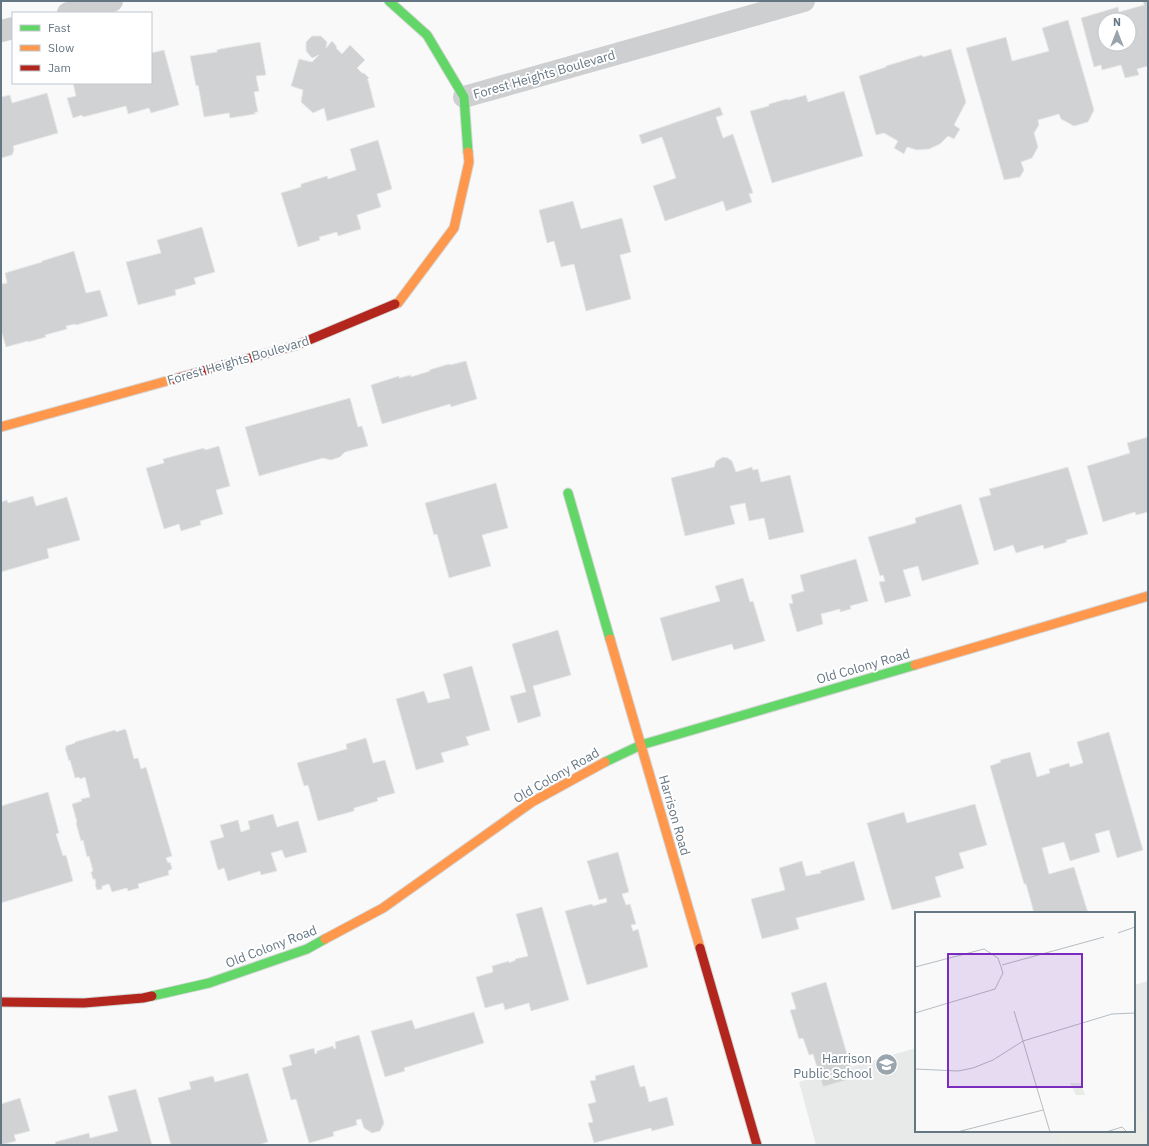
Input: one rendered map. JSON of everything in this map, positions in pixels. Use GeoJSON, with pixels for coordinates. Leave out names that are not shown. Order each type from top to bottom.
{"type":"FeatureCollection","features":[{"type":"Feature","properties":{"kind":"street"},"geometry":{"type":"LineString","coordinates":[[72,12],[112,1]]}},
{"type":"Feature","properties":{"kind":"street"},"geometry":{"type":"LineString","coordinates":[[389,1],[427,35],[464,97]]}},
{"type":"Feature","properties":{"kind":"street","name":"Forest Heights Boulevard"},"geometry":{"type":"LineString","coordinates":[[1,427],[297,345],[398,303],[454,228],[469,162],[464,97],[804,1]]}},
{"type":"Feature","properties":{"kind":"street"},"geometry":{"type":"LineString","coordinates":[[1,31],[12,28]]}},
{"type":"Feature","properties":{"kind":"street","name":"Harrison Road"},"geometry":{"type":"LineString","coordinates":[[568,493],[757,1145]]}},
{"type":"Feature","properties":{"kind":"street","name":"Old Colony Road"},"geometry":{"type":"LineString","coordinates":[[1,1002],[84,1003],[143,998],[209,983],[307,949],[383,908],[532,802],[605,762],[641,745],[1148,596]]}},
{"type":"Feature","properties":{"kind":"shaded area","name":"Harrison Public School"},"geometry":{"type":"Polygon","coordinates":[[[1148,981],[1148,1145],[816,1145],[799,1082],[915,1048],[915,1132],[1135,1132],[1135,985],[1148,981]]]}},
{"type":"Feature","properties":{"kind":"shaded area"},"geometry":{"type":"Polygon","coordinates":[[[1135,1110],[1141,1110],[1148,1135],[1148,1145],[1060,1145],[1055,1132],[1135,1132],[1135,1110]]]}},
{"type":"Feature","properties":{"kind":"building"},"geometry":{"type":"Polygon","coordinates":[[[1143,1],[1148,1],[1148,66],[1137,69],[1139,75],[1125,78],[1121,65],[1102,70],[1101,65],[1094,67],[1081,18],[1097,13],[1097,52],[1137,52],[1137,12],[1119,12],[1144,5],[1143,1]]]}},
{"type":"Feature","properties":{"kind":"building"},"geometry":{"type":"Polygon","coordinates":[[[1118,7],[1119,12],[1101,12],[1118,7]]]}},
{"type":"Feature","properties":{"kind":"building"},"geometry":{"type":"Polygon","coordinates":[[[1068,20],[1094,110],[1088,122],[1074,126],[1061,119],[1059,114],[1038,120],[1039,125],[1034,133],[1038,147],[1032,158],[1021,162],[1024,170],[1020,177],[1004,180],[966,48],[1006,37],[1012,61],[1049,51],[1042,28],[1068,20]]]}},
{"type":"Feature","properties":{"kind":"building"},"geometry":{"type":"Polygon","coordinates":[[[312,36],[321,36],[327,42],[326,48],[332,41],[342,54],[350,45],[365,60],[357,68],[369,78],[367,80],[375,107],[327,121],[324,108],[313,113],[301,102],[303,90],[291,86],[299,59],[312,62],[319,55],[312,58],[306,51],[306,42],[312,36]]]}},
{"type":"Feature","properties":{"kind":"building"},"geometry":{"type":"Polygon","coordinates":[[[260,42],[266,75],[256,76],[259,91],[254,92],[258,112],[255,112],[255,114],[230,118],[229,113],[204,117],[198,85],[196,86],[190,56],[217,52],[217,50],[220,49],[260,42]]]}},
{"type":"Feature","properties":{"kind":"building"},"geometry":{"type":"Polygon","coordinates":[[[951,49],[966,102],[954,125],[960,129],[954,139],[948,136],[940,144],[929,149],[917,150],[907,147],[904,154],[894,148],[898,141],[884,133],[876,135],[859,76],[922,55],[923,57],[951,49]]]}},
{"type":"Feature","properties":{"kind":"building"},"geometry":{"type":"Polygon","coordinates":[[[164,50],[179,105],[151,113],[149,108],[128,114],[126,106],[83,117],[82,115],[73,118],[67,98],[76,96],[73,84],[152,84],[152,53],[164,50]]]}},
{"type":"Feature","properties":{"kind":"building"},"geometry":{"type":"Polygon","coordinates":[[[844,91],[863,156],[772,183],[750,111],[787,99],[806,95],[808,102],[844,91]]]}},
{"type":"Feature","properties":{"kind":"building"},"geometry":{"type":"Polygon","coordinates":[[[47,93],[58,133],[13,146],[14,150],[12,155],[1,158],[1,97],[10,95],[12,103],[47,93]]]}},
{"type":"Feature","properties":{"kind":"building"},"geometry":{"type":"Polygon","coordinates":[[[720,107],[723,115],[716,117],[723,138],[733,134],[753,193],[749,194],[752,202],[726,211],[723,201],[665,221],[653,186],[676,178],[662,137],[642,144],[639,135],[720,107]]]}},
{"type":"Feature","properties":{"kind":"building"},"geometry":{"type":"Polygon","coordinates":[[[378,140],[392,189],[377,194],[381,207],[357,215],[361,229],[338,236],[337,232],[319,237],[320,240],[298,247],[281,193],[301,187],[301,184],[327,176],[328,179],[356,170],[350,149],[378,140]]]}},
{"type":"Feature","properties":{"kind":"building"},"geometry":{"type":"Polygon","coordinates":[[[573,201],[581,229],[622,218],[631,252],[620,255],[631,299],[586,311],[574,264],[561,267],[554,241],[547,243],[539,210],[573,201]]]}},
{"type":"Feature","properties":{"kind":"building"},"geometry":{"type":"Polygon","coordinates":[[[202,227],[215,272],[194,278],[196,284],[175,290],[176,295],[138,305],[126,262],[161,253],[157,240],[202,227]]]}},
{"type":"Feature","properties":{"kind":"building"},"geometry":{"type":"Polygon","coordinates":[[[74,251],[86,293],[100,290],[108,316],[76,325],[66,326],[67,329],[45,335],[46,337],[6,347],[1,330],[1,284],[7,283],[5,273],[74,251]]]}},
{"type":"Feature","properties":{"kind":"building"},"geometry":{"type":"Polygon","coordinates":[[[466,361],[477,399],[451,407],[450,404],[382,424],[371,385],[399,376],[399,378],[411,375],[411,377],[449,364],[466,361]]]}},
{"type":"Feature","properties":{"kind":"building"},"geometry":{"type":"Polygon","coordinates":[[[350,398],[358,427],[362,426],[368,446],[345,452],[340,457],[331,460],[323,458],[259,476],[245,427],[350,398]]]}},
{"type":"Feature","properties":{"kind":"building"},"geometry":{"type":"Polygon","coordinates":[[[1148,437],[1148,512],[1136,515],[1135,512],[1103,522],[1087,466],[1130,453],[1127,443],[1148,437]]]}},
{"type":"Feature","properties":{"kind":"building"},"geometry":{"type":"Polygon","coordinates":[[[219,446],[230,486],[216,490],[223,514],[200,521],[201,525],[181,531],[179,524],[164,529],[146,468],[164,463],[163,459],[204,448],[205,450],[219,446]]]}},
{"type":"Feature","properties":{"kind":"building"},"geometry":{"type":"Polygon","coordinates":[[[723,457],[732,461],[736,472],[752,467],[753,470],[758,469],[761,482],[790,475],[804,532],[769,540],[764,518],[749,521],[745,503],[730,506],[735,524],[685,536],[671,478],[714,467],[716,461],[723,457]]]}},
{"type":"Feature","properties":{"kind":"building"},"geometry":{"type":"Polygon","coordinates":[[[1068,467],[1088,534],[1066,540],[1067,542],[1044,549],[1043,545],[1016,553],[1013,545],[994,551],[979,498],[991,495],[989,489],[1068,467]]]}},
{"type":"Feature","properties":{"kind":"building"},"geometry":{"type":"Polygon","coordinates":[[[496,483],[508,528],[482,535],[491,566],[449,578],[437,534],[434,535],[425,503],[496,483]]]}},
{"type":"Feature","properties":{"kind":"building"},"geometry":{"type":"Polygon","coordinates":[[[33,496],[36,506],[67,497],[80,540],[47,549],[49,558],[1,572],[1,502],[7,500],[8,503],[33,496]]]}},
{"type":"Feature","properties":{"kind":"building"},"geometry":{"type":"Polygon","coordinates":[[[961,504],[979,564],[922,581],[918,566],[903,570],[911,596],[885,603],[879,582],[885,581],[883,575],[880,576],[868,537],[916,523],[915,518],[961,504]]]}},
{"type":"Feature","properties":{"kind":"building"},"geometry":{"type":"Polygon","coordinates":[[[856,559],[868,601],[850,606],[851,609],[840,612],[840,609],[821,614],[823,624],[797,632],[789,604],[793,603],[791,595],[804,591],[800,575],[856,559]]]}},
{"type":"Feature","properties":{"kind":"building"},"geometry":{"type":"Polygon","coordinates":[[[743,578],[750,602],[753,601],[765,641],[734,650],[732,644],[672,661],[660,618],[720,601],[715,586],[743,578]]]}},
{"type":"Feature","properties":{"kind":"building"},"geometry":{"type":"Polygon","coordinates":[[[558,630],[571,675],[533,686],[541,716],[518,723],[510,696],[526,692],[512,644],[558,630]]]}},
{"type":"Feature","properties":{"kind":"building"},"geometry":{"type":"Polygon","coordinates":[[[472,666],[490,730],[466,737],[469,745],[441,753],[444,762],[416,770],[396,699],[424,691],[428,703],[450,698],[443,674],[472,666]]]}},
{"type":"Feature","properties":{"kind":"building"},"geometry":{"type":"Polygon","coordinates":[[[125,729],[134,759],[138,758],[141,769],[146,767],[172,856],[166,858],[168,863],[170,862],[172,869],[168,871],[169,875],[138,884],[139,888],[128,891],[127,888],[112,892],[109,884],[102,886],[102,889],[97,890],[95,879],[93,879],[91,872],[93,871],[89,856],[87,857],[83,840],[81,841],[72,804],[82,801],[81,799],[90,797],[85,777],[80,779],[79,777],[75,778],[65,748],[66,746],[75,742],[115,730],[116,732],[125,729]]]}},
{"type":"Feature","properties":{"kind":"building"},"geometry":{"type":"Polygon","coordinates":[[[1109,732],[1143,850],[1117,858],[1109,830],[1095,834],[1100,852],[1070,861],[1064,842],[1042,848],[1049,874],[1074,867],[1088,912],[1034,912],[1026,884],[1024,884],[990,766],[1001,762],[1000,760],[1030,752],[1037,777],[1050,773],[1049,769],[1069,763],[1070,767],[1083,763],[1077,742],[1109,732]]]}},
{"type":"Feature","properties":{"kind":"building"},"geometry":{"type":"Polygon","coordinates":[[[366,738],[373,763],[385,760],[395,793],[377,798],[378,801],[354,808],[354,811],[318,821],[308,785],[304,786],[297,763],[347,749],[346,744],[366,738]]]}},
{"type":"Feature","properties":{"kind":"building"},"geometry":{"type":"Polygon","coordinates":[[[48,792],[59,833],[56,834],[63,856],[66,855],[73,881],[1,903],[1,806],[48,792]]]}},
{"type":"Feature","properties":{"kind":"building"},"geometry":{"type":"Polygon","coordinates":[[[975,804],[987,845],[959,853],[964,868],[935,877],[941,897],[892,910],[867,823],[904,812],[907,823],[975,804]]]}},
{"type":"Feature","properties":{"kind":"building"},"geometry":{"type":"Polygon","coordinates":[[[273,814],[277,827],[298,821],[307,852],[285,858],[282,850],[271,853],[277,871],[261,875],[260,871],[228,881],[224,868],[218,870],[210,841],[224,837],[220,825],[238,820],[241,832],[250,829],[248,821],[273,814]]]}},
{"type":"Feature","properties":{"kind":"building"},"geometry":{"type":"Polygon","coordinates":[[[618,852],[629,892],[622,894],[626,905],[630,904],[636,924],[631,925],[633,931],[638,929],[648,967],[587,985],[565,911],[607,902],[606,898],[599,900],[587,861],[618,852]]]}},
{"type":"Feature","properties":{"kind":"building"},"geometry":{"type":"Polygon","coordinates":[[[802,861],[806,876],[821,873],[820,871],[854,861],[865,900],[796,918],[799,929],[762,939],[751,899],[785,890],[779,868],[802,861]]]}},
{"type":"Feature","properties":{"kind":"building"},"geometry":{"type":"Polygon","coordinates":[[[542,907],[569,1000],[531,1011],[529,1003],[505,1010],[503,1003],[485,1008],[476,977],[493,972],[492,966],[509,961],[509,963],[516,960],[515,959],[528,956],[516,914],[542,907]]]}},
{"type":"Feature","properties":{"kind":"building"},"geometry":{"type":"Polygon","coordinates":[[[826,982],[854,1078],[823,1087],[813,1054],[809,1055],[803,1038],[799,1039],[790,1010],[796,1009],[791,993],[826,982]]]}},
{"type":"Feature","properties":{"kind":"building"},"geometry":{"type":"Polygon","coordinates":[[[474,1012],[484,1043],[404,1068],[405,1071],[385,1077],[371,1031],[412,1020],[415,1029],[474,1012]]]}},
{"type":"Feature","properties":{"kind":"building"},"geometry":{"type":"Polygon","coordinates":[[[359,1035],[384,1123],[380,1131],[372,1133],[364,1128],[361,1119],[356,1120],[357,1125],[333,1132],[334,1136],[309,1143],[296,1099],[291,1100],[282,1068],[292,1065],[289,1055],[314,1048],[315,1054],[317,1051],[333,1046],[334,1049],[336,1048],[335,1042],[359,1035]]]}},
{"type":"Feature","properties":{"kind":"building"},"geometry":{"type":"Polygon","coordinates":[[[634,1065],[640,1087],[645,1086],[649,1102],[667,1097],[674,1125],[652,1131],[651,1128],[594,1143],[588,1123],[593,1122],[588,1104],[596,1102],[590,1081],[596,1080],[595,1076],[634,1065]]]}},
{"type":"Feature","properties":{"kind":"building"},"geometry":{"type":"Polygon","coordinates":[[[248,1073],[268,1142],[258,1145],[171,1145],[158,1098],[191,1089],[189,1082],[213,1076],[215,1082],[248,1073]]]}},
{"type":"Feature","properties":{"kind":"building"},"geometry":{"type":"Polygon","coordinates":[[[136,1089],[152,1145],[56,1145],[55,1142],[89,1133],[90,1138],[118,1131],[108,1096],[136,1089]]]}},
{"type":"Feature","properties":{"kind":"building"},"geometry":{"type":"Polygon","coordinates":[[[20,1098],[30,1131],[14,1135],[16,1141],[1,1145],[1,1104],[20,1098]]]}},
{"type":"Feature","properties":{"kind":"traffic: fast"},"geometry":{"type":"LineString","coordinates":[[389,1],[427,35],[464,97],[468,152]]}},
{"type":"Feature","properties":{"kind":"traffic: fast"},"geometry":{"type":"LineString","coordinates":[[568,493],[610,639]]}},
{"type":"Feature","properties":{"kind":"traffic: fast"},"geometry":{"type":"LineString","coordinates":[[605,762],[641,745],[915,665]]}},
{"type":"Feature","properties":{"kind":"traffic: fast"},"geometry":{"type":"LineString","coordinates":[[152,996],[209,983],[307,949],[325,939]]}},
{"type":"Feature","properties":{"kind":"traffic: slow"},"geometry":{"type":"LineString","coordinates":[[395,304],[398,303],[454,228],[469,162],[468,152]]}},
{"type":"Feature","properties":{"kind":"traffic: slow"},"geometry":{"type":"LineString","coordinates":[[1,427],[174,379]]}},
{"type":"Feature","properties":{"kind":"traffic: slow"},"geometry":{"type":"LineString","coordinates":[[915,665],[1148,596]]}},
{"type":"Feature","properties":{"kind":"traffic: slow"},"geometry":{"type":"LineString","coordinates":[[610,639],[700,948]]}},
{"type":"Feature","properties":{"kind":"traffic: slow"},"geometry":{"type":"LineString","coordinates":[[325,939],[383,908],[532,802],[605,762]]}},
{"type":"Feature","properties":{"kind":"traffic: jam"},"geometry":{"type":"LineString","coordinates":[[174,379],[297,345],[395,304]]}},
{"type":"Feature","properties":{"kind":"traffic: jam"},"geometry":{"type":"LineString","coordinates":[[700,948],[757,1145]]}},
{"type":"Feature","properties":{"kind":"traffic: jam"},"geometry":{"type":"LineString","coordinates":[[1,1002],[84,1003],[152,996]]}},
{"type":"Feature","properties":{"kind":"place","name":"Harrison Public School"},"geometry":{"type":"Point","coordinates":[887,1065]}}]}
